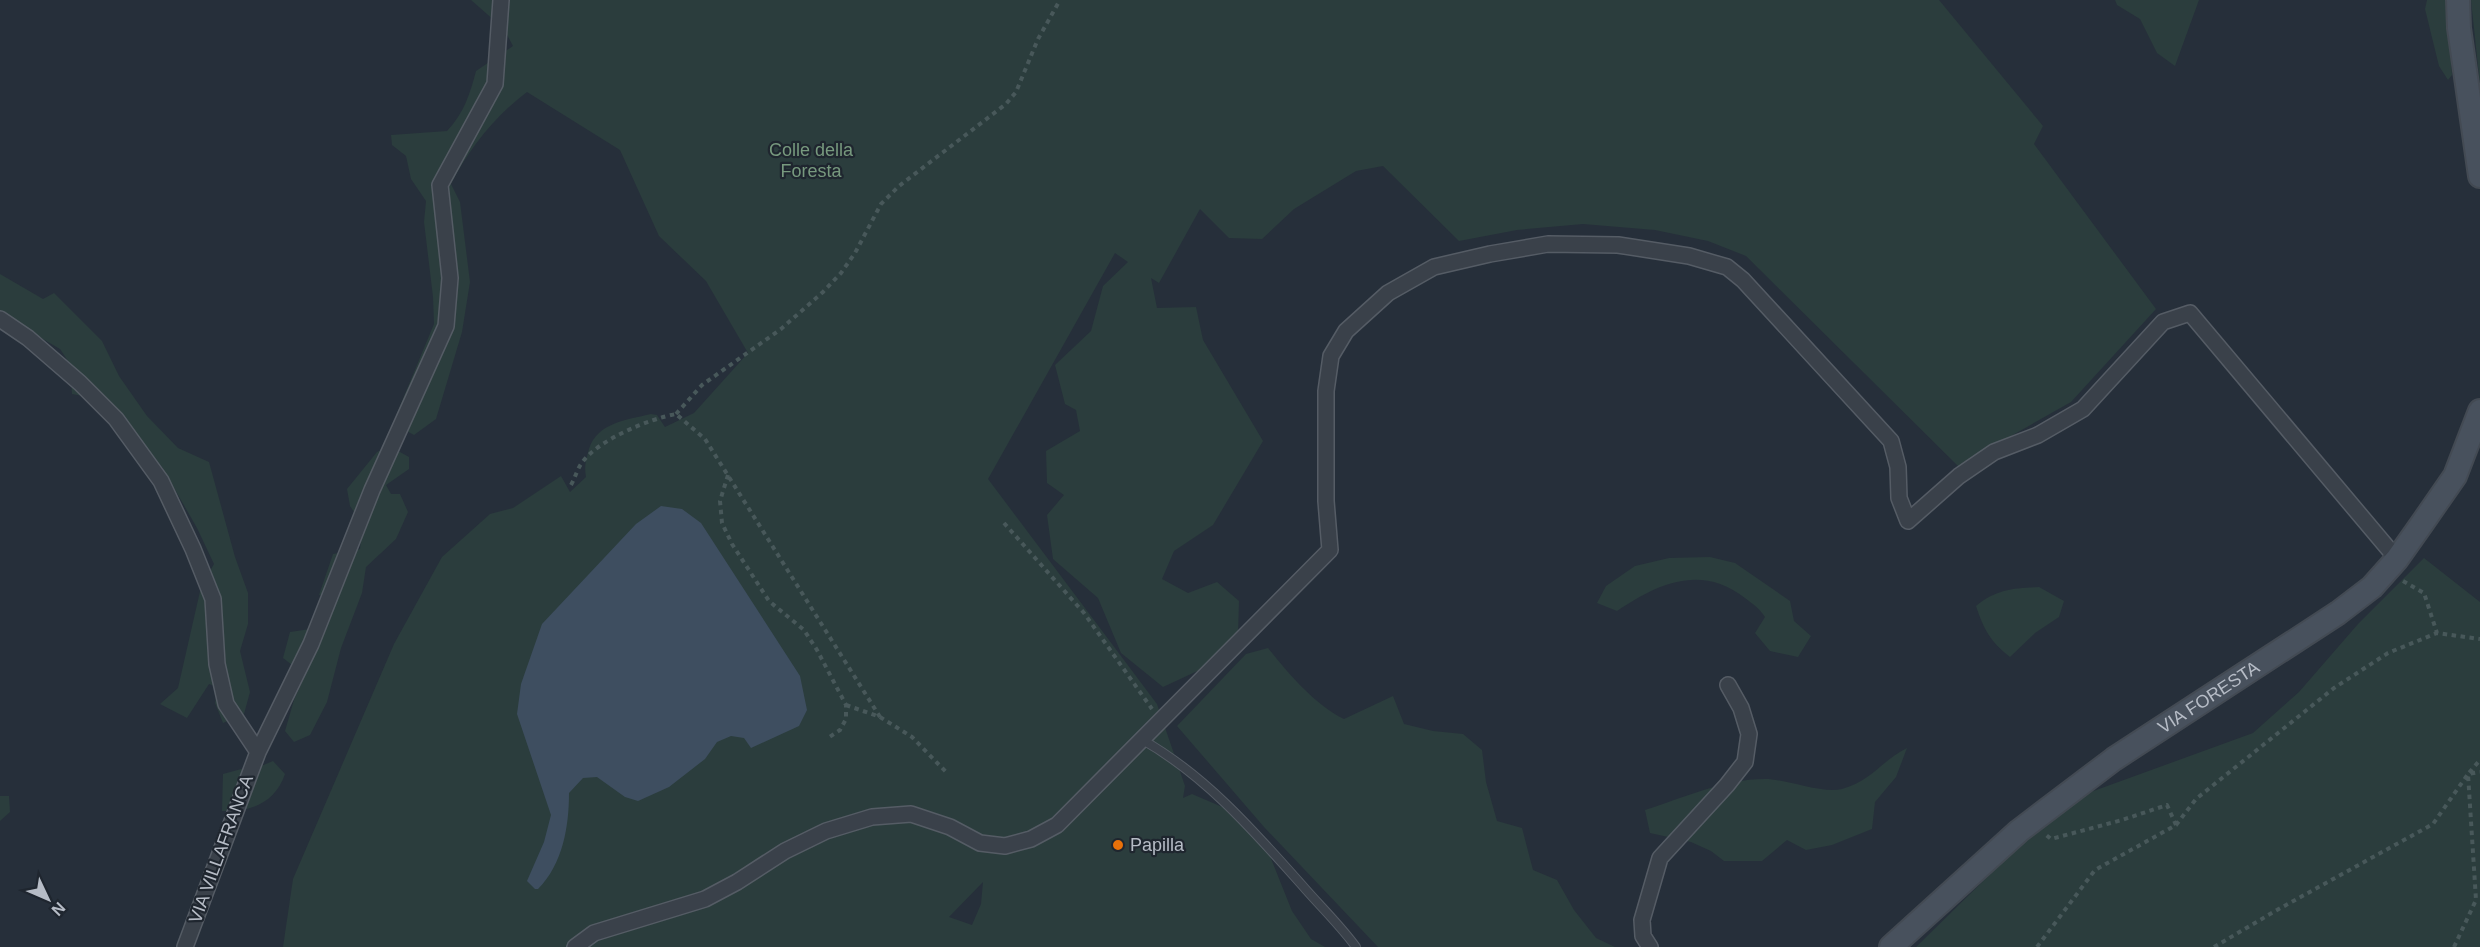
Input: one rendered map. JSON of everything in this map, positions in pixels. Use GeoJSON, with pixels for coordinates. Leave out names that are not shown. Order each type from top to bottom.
{"type":"FeatureCollection","features":[{"type":"Feature","properties":{"kind":"main road"},"geometry":{"type":"LineString","coordinates":[[2458,0],[2458,28],[2480,176]]}},
{"type":"Feature","properties":{"kind":"main road","name":"VIA FORESTA"},"geometry":{"type":"LineString","coordinates":[[1891,947],[2030,822],[2114,759],[2338,613],[2372,587],[2391,565],[2455,476],[2480,411]]}},
{"type":"Feature","properties":{"kind":"street","name":"VIA VILLAFRANCA"},"geometry":{"type":"LineString","coordinates":[[185,947],[258,752],[311,644],[372,490],[446,326],[450,278],[440,185],[495,84],[501,0]]}},
{"type":"Feature","properties":{"kind":"street"},"geometry":{"type":"LineString","coordinates":[[575,947],[594,933],[705,899],[737,882],[785,850],[826,831],[872,818],[911,814],[950,827],[980,843],[1005,846],[1031,839],[1056,825],[1330,550],[1326,501],[1326,391],[1331,356],[1346,331],[1388,293],[1434,267],[1490,254],[1548,244],[1618,244],[1689,256],[1727,267],[1750,288],[1890,441],[1898,467],[1899,498],[1908,521],[1959,476],[1994,452],[2038,435],[2083,409],[2163,322],[2190,313],[2391,565]]}},
{"type":"Feature","properties":{"kind":"street"},"geometry":{"type":"LineString","coordinates":[[0,320],[28,338],[80,383],[116,419],[160,481],[193,549],[213,599],[217,664],[226,704],[258,752]]}},
{"type":"Feature","properties":{"kind":"street"},"geometry":{"type":"LineString","coordinates":[[1650,947],[1642,936],[1642,920],[1660,858],[1727,786],[1745,762],[1749,734],[1741,708],[1728,685]]}},
{"type":"Feature","properties":{"kind":"lane"},"geometry":{"type":"LineString","coordinates":[[1141,739],[1171,756],[1192,772],[1255,832],[1356,947]]}},
{"type":"Feature","properties":{"kind":"path"},"geometry":{"type":"LineString","coordinates":[[571,485],[582,463],[609,439],[656,418],[676,414],[702,385],[781,329],[823,292],[841,273],[855,253],[881,204],[899,186],[1006,104],[1016,92],[1038,39],[1060,0]]}},
{"type":"Feature","properties":{"kind":"path"},"geometry":{"type":"LineString","coordinates":[[676,414],[705,440],[880,717]]}},
{"type":"Feature","properties":{"kind":"path"},"geometry":{"type":"LineString","coordinates":[[728,475],[720,501],[722,523],[732,544],[769,601],[804,630],[846,705],[846,719],[840,730],[828,738]]}},
{"type":"Feature","properties":{"kind":"path"},"geometry":{"type":"LineString","coordinates":[[1004,523],[1084,614],[1151,708],[1155,725]]}},
{"type":"Feature","properties":{"kind":"path"},"geometry":{"type":"LineString","coordinates":[[2391,565],[2424,593],[2437,633]]}},
{"type":"Feature","properties":{"kind":"path"},"geometry":{"type":"LineString","coordinates":[[2037,947],[2095,870],[2176,825],[2196,799],[2334,688],[2388,653],[2437,633],[2480,639]]}},
{"type":"Feature","properties":{"kind":"path"},"geometry":{"type":"LineString","coordinates":[[846,705],[880,717],[912,737],[947,773]]}},
{"type":"Feature","properties":{"kind":"path"},"geometry":{"type":"LineString","coordinates":[[2214,947],[2277,909],[2433,824],[2480,760]]}},
{"type":"Feature","properties":{"kind":"path"},"geometry":{"type":"LineString","coordinates":[[2468,774],[2480,772]]}},
{"type":"Feature","properties":{"kind":"path"},"geometry":{"type":"LineString","coordinates":[[2454,947],[2476,900],[2468,774]]}},
{"type":"Feature","properties":{"kind":"path"},"geometry":{"type":"LineString","coordinates":[[2030,822],[2051,839],[2122,820],[2167,804],[2176,825]]}},
{"type":"Feature","properties":{"kind":"green space","name":"Colle della Foresta"},"geometry":{"type":"Polygon","coordinates":[[[471,0],[1939,0],[2043,126],[2034,144],[2156,309],[2071,402],[1958,466],[1746,256],[1708,241],[1655,230],[1583,224],[1517,230],[1459,241],[1383,166],[1356,171],[1294,209],[1262,239],[1229,238],[1200,209],[1159,283],[1151,278],[1157,308],[1196,307],[1203,340],[1263,441],[1213,525],[1174,551],[1162,579],[1188,593],[1217,582],[1239,601],[1238,635],[1206,667],[1163,687],[1121,653],[1098,598],[1053,559],[1047,515],[1064,495],[1047,483],[1046,451],[1080,431],[1076,410],[1065,404],[1055,365],[1091,331],[1103,286],[1128,262],[1115,253],[988,479],[1157,704],[1185,786],[1183,798],[1192,794],[1227,809],[1266,846],[1292,911],[1311,939],[1325,947],[283,947],[293,879],[394,644],[442,557],[490,514],[513,508],[561,476],[570,492],[586,477],[585,466],[589,449],[593,440],[606,428],[651,414],[657,415],[665,427],[694,413],[748,353],[706,281],[659,236],[620,150],[527,92],[515,101],[484,134],[466,158],[451,184],[460,202],[470,282],[462,332],[436,419],[414,435],[399,427],[395,418],[434,324],[424,222],[426,201],[411,179],[406,156],[392,145],[391,135],[447,131],[466,103],[476,71],[513,46],[504,29],[471,0]],[[983,882],[949,917],[972,925],[981,904],[983,882]]]}},
{"type":"Feature","properties":{"kind":"green space"},"geometry":{"type":"Polygon","coordinates":[[[2115,0],[2199,0],[2175,66],[2157,53],[2140,19],[2117,5],[2115,0]]]}},
{"type":"Feature","properties":{"kind":"green space"},"geometry":{"type":"Polygon","coordinates":[[[2427,0],[2447,0],[2452,75],[2448,80],[2439,66],[2425,9],[2427,0]]]}},
{"type":"Feature","properties":{"kind":"green space"},"geometry":{"type":"Polygon","coordinates":[[[2471,0],[2480,0],[2480,85],[2471,0]]]}},
{"type":"Feature","properties":{"kind":"green space"},"geometry":{"type":"Polygon","coordinates":[[[0,274],[43,299],[54,293],[102,341],[119,376],[147,416],[178,448],[209,462],[235,557],[248,593],[248,624],[240,651],[250,692],[244,714],[223,723],[215,703],[218,687],[209,684],[187,718],[160,704],[178,688],[201,587],[214,564],[197,528],[162,467],[110,404],[100,399],[72,394],[70,364],[60,349],[0,314],[0,274]]]}},
{"type":"Feature","properties":{"kind":"green space"},"geometry":{"type":"Polygon","coordinates":[[[389,446],[409,457],[409,469],[386,485],[391,494],[400,494],[408,512],[396,539],[366,567],[362,593],[341,648],[327,702],[310,735],[294,742],[285,731],[294,700],[305,675],[283,658],[290,632],[317,628],[330,620],[335,596],[319,595],[333,554],[360,549],[362,528],[350,506],[347,489],[377,452],[389,446]]]}},
{"type":"Feature","properties":{"kind":"green space"},"geometry":{"type":"Polygon","coordinates":[[[1710,557],[1735,563],[1790,601],[1794,621],[1811,636],[1798,657],[1770,651],[1755,633],[1765,617],[1761,612],[1729,588],[1712,582],[1680,581],[1649,592],[1617,611],[1597,603],[1606,586],[1635,566],[1669,558],[1710,557]]]}},
{"type":"Feature","properties":{"kind":"green space"},"geometry":{"type":"Polygon","coordinates":[[[2424,558],[2480,602],[2480,947],[1916,947],[2023,842],[2088,793],[2253,733],[2299,692],[2358,624],[2424,558]]]}},
{"type":"Feature","properties":{"kind":"green space"},"geometry":{"type":"Polygon","coordinates":[[[2039,587],[2064,601],[2059,617],[2035,633],[2010,657],[1988,634],[1976,606],[1998,593],[2039,587]]]}},
{"type":"Feature","properties":{"kind":"green space"},"geometry":{"type":"Polygon","coordinates":[[[1268,648],[1312,697],[1344,719],[1393,696],[1404,724],[1433,731],[1463,734],[1482,750],[1486,782],[1497,821],[1522,828],[1533,870],[1557,880],[1574,910],[1596,938],[1615,947],[1378,947],[1264,827],[1177,726],[1246,654],[1268,648]]]}},
{"type":"Feature","properties":{"kind":"green space"},"geometry":{"type":"Polygon","coordinates":[[[1907,748],[1896,777],[1875,802],[1872,829],[1832,845],[1806,850],[1787,840],[1762,861],[1724,861],[1711,851],[1691,842],[1650,833],[1645,810],[1689,795],[1734,782],[1765,779],[1824,790],[1842,789],[1862,781],[1907,748]]]}},
{"type":"Feature","properties":{"kind":"green space"},"geometry":{"type":"Polygon","coordinates":[[[273,761],[285,774],[281,784],[268,799],[243,810],[222,811],[223,774],[245,768],[254,769],[273,761]]]}},
{"type":"Feature","properties":{"kind":"green space"},"geometry":{"type":"Polygon","coordinates":[[[0,796],[9,796],[10,812],[0,821],[0,796]]]}},
{"type":"Feature","properties":{"kind":"water"},"geometry":{"type":"Polygon","coordinates":[[[661,506],[682,509],[701,523],[800,676],[807,710],[799,726],[751,748],[744,738],[731,736],[717,742],[705,759],[669,787],[638,801],[625,797],[597,777],[583,778],[569,793],[566,831],[559,856],[547,879],[538,889],[535,889],[527,881],[544,842],[551,815],[517,714],[521,684],[542,624],[636,524],[661,506]]]}},
{"type":"Feature","properties":{"kind":"place","name":"Papilla"},"geometry":{"type":"Point","coordinates":[1118,845]}}]}
